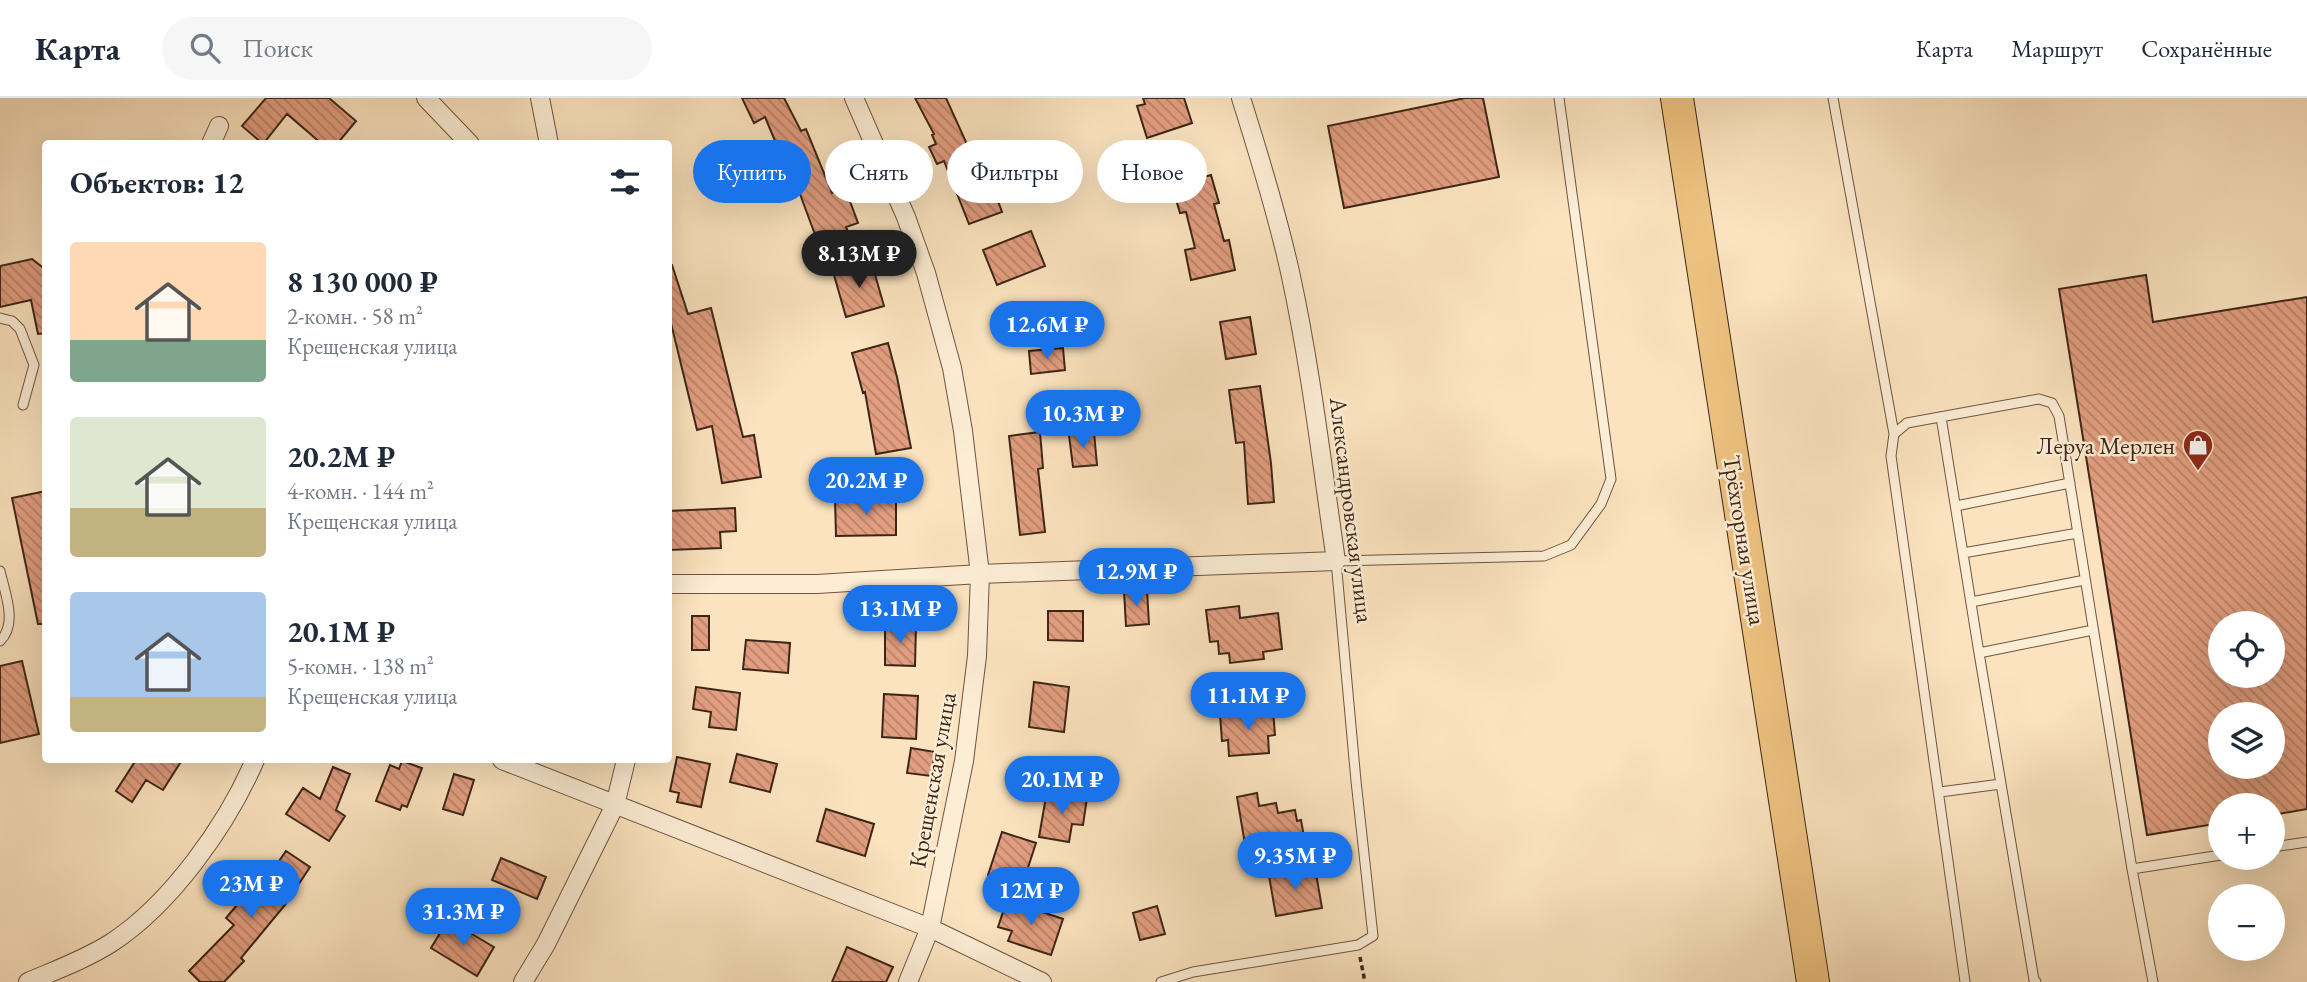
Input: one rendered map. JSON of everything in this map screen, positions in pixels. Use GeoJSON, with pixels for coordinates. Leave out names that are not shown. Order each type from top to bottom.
{"type":"FeatureCollection","features":[{"type":"Feature","properties":{"kind":"highway","name":"Трёхгорная улица"},"geometry":{"type":"LineString","coordinates":[[1677,98],[1813,982]]}},
{"type":"Feature","properties":{"kind":"street"},"geometry":{"type":"LineString","coordinates":[[426,98],[466,140]]}},
{"type":"Feature","properties":{"kind":"street"},"geometry":{"type":"LineString","coordinates":[[540,98],[548,140]]}},
{"type":"Feature","properties":{"kind":"street","name":"Крещенская улица"},"geometry":{"type":"LineString","coordinates":[[854,98],[906,216],[926,273],[952,368],[963,431],[980,574],[977,656],[964,761],[930,928],[908,982]]}},
{"type":"Feature","properties":{"kind":"street","name":"Александровская улица"},"geometry":{"type":"LineString","coordinates":[[1241,98],[1264,169],[1290,272],[1311,387],[1336,561]]}},
{"type":"Feature","properties":{"kind":"street"},"geometry":{"type":"LineString","coordinates":[[213,140],[219,126]]}},
{"type":"Feature","properties":{"kind":"street"},"geometry":{"type":"LineString","coordinates":[[672,584],[817,584],[980,574],[1336,561]]}},
{"type":"Feature","properties":{"kind":"street"},"geometry":{"type":"LineString","coordinates":[[28,982],[109,944],[144,920],[179,883],[218,827],[253,763]]}},
{"type":"Feature","properties":{"kind":"street"},"geometry":{"type":"LineString","coordinates":[[510,763],[930,928],[1042,982]]}},
{"type":"Feature","properties":{"kind":"street"},"geometry":{"type":"LineString","coordinates":[[523,982],[546,944],[615,804],[625,763]]}},
{"type":"Feature","properties":{"kind":"lane"},"geometry":{"type":"LineString","coordinates":[[1336,561],[1544,555],[1571,545],[1601,504],[1611,479],[1559,98]]}},
{"type":"Feature","properties":{"kind":"lane"},"geometry":{"type":"LineString","coordinates":[[1833,98],[1894,434],[1891,456],[1965,982]]}},
{"type":"Feature","properties":{"kind":"lane"},"geometry":{"type":"LineString","coordinates":[[0,318],[12,321],[20,329],[34,365],[23,405]]}},
{"type":"Feature","properties":{"kind":"lane"},"geometry":{"type":"LineString","coordinates":[[1894,434],[1906,423],[2039,399],[2052,403],[2059,416],[2132,869],[2153,982]]}},
{"type":"Feature","properties":{"kind":"lane"},"geometry":{"type":"LineString","coordinates":[[1941,417],[2036,982]]}},
{"type":"Feature","properties":{"kind":"lane"},"geometry":{"type":"LineString","coordinates":[[1956,506],[2070,482]]}},
{"type":"Feature","properties":{"kind":"lane"},"geometry":{"type":"LineString","coordinates":[[1963,553],[2078,533]]}},
{"type":"Feature","properties":{"kind":"lane","name":"Александровская улица"},"geometry":{"type":"LineString","coordinates":[[1336,561],[1373,936],[1357,945]]}},
{"type":"Feature","properties":{"kind":"lane"},"geometry":{"type":"LineString","coordinates":[[0,571],[9,615],[7,635],[0,641]]}},
{"type":"Feature","properties":{"kind":"lane"},"geometry":{"type":"LineString","coordinates":[[1971,602],[2085,580]]}},
{"type":"Feature","properties":{"kind":"lane"},"geometry":{"type":"LineString","coordinates":[[1979,653],[2094,630]]}},
{"type":"Feature","properties":{"kind":"lane"},"geometry":{"type":"LineString","coordinates":[[1940,792],[2001,784]]}},
{"type":"Feature","properties":{"kind":"lane"},"geometry":{"type":"LineString","coordinates":[[2285,845],[2307,842]]}},
{"type":"Feature","properties":{"kind":"lane"},"geometry":{"type":"LineString","coordinates":[[2132,869],[2208,857]]}},
{"type":"Feature","properties":{"kind":"lane"},"geometry":{"type":"LineString","coordinates":[[1161,982],[1193,972],[1357,945]]}},
{"type":"Feature","properties":{"kind":"path"},"geometry":{"type":"LineString","coordinates":[[1357,945],[1365,982]]}},
{"type":"Feature","properties":{"kind":"building"},"geometry":{"type":"Polygon","coordinates":[[[266,98],[329,98],[356,121],[340,140],[317,140],[287,114],[266,140],[258,140],[242,126],[266,98]]]}},
{"type":"Feature","properties":{"kind":"building"},"geometry":{"type":"Polygon","coordinates":[[[742,98],[784,98],[801,131],[806,129],[810,140],[775,140],[765,117],[754,123],[742,98]]]}},
{"type":"Feature","properties":{"kind":"building"},"geometry":{"type":"Polygon","coordinates":[[[915,98],[946,98],[965,140],[947,140],[947,169],[944,161],[937,164],[933,156],[933,145],[936,144],[932,135],[934,134],[915,98]]]}},
{"type":"Feature","properties":{"kind":"building"},"geometry":{"type":"Polygon","coordinates":[[[1143,98],[1184,98],[1192,123],[1147,138],[1137,106],[1145,104],[1143,98]]]}},
{"type":"Feature","properties":{"kind":"building"},"geometry":{"type":"Polygon","coordinates":[[[1465,98],[1483,98],[1499,177],[1344,208],[1328,126],[1465,98]]]}},
{"type":"Feature","properties":{"kind":"building"},"geometry":{"type":"Polygon","coordinates":[[[811,141],[825,176],[825,203],[851,203],[858,223],[846,227],[850,237],[820,248],[803,203],[811,203],[811,141]]]}},
{"type":"Feature","properties":{"kind":"building"},"geometry":{"type":"Polygon","coordinates":[[[1211,175],[1219,203],[1214,204],[1224,241],[1229,240],[1235,270],[1191,280],[1185,250],[1195,248],[1186,212],[1180,213],[1177,203],[1207,203],[1207,176],[1211,175]]]}},
{"type":"Feature","properties":{"kind":"building"},"geometry":{"type":"Polygon","coordinates":[[[961,203],[999,203],[1002,212],[969,224],[961,203]]]}},
{"type":"Feature","properties":{"kind":"building"},"geometry":{"type":"Polygon","coordinates":[[[1031,231],[1045,266],[997,285],[983,250],[1031,231]]]}},
{"type":"Feature","properties":{"kind":"building"},"geometry":{"type":"Polygon","coordinates":[[[32,259],[42,267],[42,334],[38,334],[31,300],[0,307],[0,266],[32,259]]]}},
{"type":"Feature","properties":{"kind":"building"},"geometry":{"type":"Polygon","coordinates":[[[872,264],[884,306],[846,317],[834,275],[872,264]]]}},
{"type":"Feature","properties":{"kind":"building"},"geometry":{"type":"Polygon","coordinates":[[[672,265],[688,314],[711,308],[743,437],[754,435],[761,477],[722,483],[712,426],[697,430],[672,327],[672,265]]]}},
{"type":"Feature","properties":{"kind":"building","name":"Леруа Мерлен"},"geometry":{"type":"Polygon","coordinates":[[[2146,275],[2153,322],[2307,297],[2307,809],[2285,813],[2285,793],[2208,793],[2208,825],[2147,835],[2059,289],[2146,275]]]}},
{"type":"Feature","properties":{"kind":"building"},"geometry":{"type":"Polygon","coordinates":[[[1250,317],[1256,354],[1226,359],[1220,322],[1250,317]]]}},
{"type":"Feature","properties":{"kind":"building"},"geometry":{"type":"Polygon","coordinates":[[[888,343],[911,448],[876,454],[865,392],[863,393],[852,353],[888,343]]]}},
{"type":"Feature","properties":{"kind":"building"},"geometry":{"type":"Polygon","coordinates":[[[1063,348],[1065,370],[1031,374],[1029,351],[1063,348]]]}},
{"type":"Feature","properties":{"kind":"building"},"geometry":{"type":"Polygon","coordinates":[[[1260,386],[1274,502],[1248,504],[1244,442],[1236,443],[1229,390],[1260,386]]]}},
{"type":"Feature","properties":{"kind":"building"},"geometry":{"type":"Polygon","coordinates":[[[1040,432],[1043,468],[1038,469],[1045,532],[1020,535],[1009,436],[1040,432]]]}},
{"type":"Feature","properties":{"kind":"building"},"geometry":{"type":"Polygon","coordinates":[[[1094,432],[1097,465],[1073,467],[1069,435],[1094,432]]]}},
{"type":"Feature","properties":{"kind":"building"},"geometry":{"type":"Polygon","coordinates":[[[42,492],[42,624],[38,624],[12,498],[42,492]]]}},
{"type":"Feature","properties":{"kind":"building"},"geometry":{"type":"Polygon","coordinates":[[[896,498],[896,535],[836,536],[835,499],[896,498]]]}},
{"type":"Feature","properties":{"kind":"building"},"geometry":{"type":"Polygon","coordinates":[[[735,508],[736,531],[720,532],[721,548],[672,550],[672,511],[735,508]]]}},
{"type":"Feature","properties":{"kind":"building"},"geometry":{"type":"Polygon","coordinates":[[[1147,590],[1149,624],[1126,626],[1124,591],[1147,590]]]}},
{"type":"Feature","properties":{"kind":"building"},"geometry":{"type":"Polygon","coordinates":[[[1239,606],[1240,618],[1278,613],[1282,649],[1263,652],[1264,659],[1230,663],[1229,653],[1219,654],[1218,641],[1210,642],[1206,610],[1239,606]]]}},
{"type":"Feature","properties":{"kind":"building"},"geometry":{"type":"Polygon","coordinates":[[[1048,611],[1083,611],[1083,641],[1048,640],[1048,611]]]}},
{"type":"Feature","properties":{"kind":"building"},"geometry":{"type":"Polygon","coordinates":[[[692,616],[709,616],[709,650],[692,650],[692,616]]]}},
{"type":"Feature","properties":{"kind":"building"},"geometry":{"type":"Polygon","coordinates":[[[885,624],[916,625],[915,666],[885,665],[885,624]]]}},
{"type":"Feature","properties":{"kind":"building"},"geometry":{"type":"Polygon","coordinates":[[[746,640],[790,643],[788,673],[743,669],[746,640]]]}},
{"type":"Feature","properties":{"kind":"building"},"geometry":{"type":"Polygon","coordinates":[[[22,661],[39,734],[0,743],[0,666],[22,661]]]}},
{"type":"Feature","properties":{"kind":"building"},"geometry":{"type":"Polygon","coordinates":[[[1034,682],[1069,687],[1064,732],[1029,727],[1034,682]]]}},
{"type":"Feature","properties":{"kind":"building"},"geometry":{"type":"Polygon","coordinates":[[[696,687],[740,693],[736,730],[709,727],[711,712],[693,709],[696,687]]]}},
{"type":"Feature","properties":{"kind":"building"},"geometry":{"type":"Polygon","coordinates":[[[884,694],[918,696],[916,739],[882,737],[884,694]]]}},
{"type":"Feature","properties":{"kind":"building"},"geometry":{"type":"Polygon","coordinates":[[[1273,711],[1275,735],[1268,736],[1269,753],[1229,756],[1228,740],[1222,741],[1220,715],[1273,711]]]}},
{"type":"Feature","properties":{"kind":"building"},"geometry":{"type":"Polygon","coordinates":[[[911,748],[935,752],[931,776],[907,773],[911,748]]]}},
{"type":"Feature","properties":{"kind":"building"},"geometry":{"type":"Polygon","coordinates":[[[737,754],[777,764],[770,792],[730,782],[737,754]]]}},
{"type":"Feature","properties":{"kind":"building"},"geometry":{"type":"Polygon","coordinates":[[[677,757],[710,764],[701,807],[677,802],[679,793],[670,791],[677,757]]]}},
{"type":"Feature","properties":{"kind":"building"},"geometry":{"type":"Polygon","coordinates":[[[134,763],[180,763],[163,790],[146,780],[132,802],[116,791],[134,763]]]}},
{"type":"Feature","properties":{"kind":"building"},"geometry":{"type":"Polygon","coordinates":[[[401,763],[422,768],[407,807],[402,805],[400,810],[376,801],[390,765],[399,769],[401,763]]]}},
{"type":"Feature","properties":{"kind":"building"},"geometry":{"type":"Polygon","coordinates":[[[333,767],[350,774],[336,810],[345,816],[329,841],[286,814],[303,788],[320,799],[333,767]]]}},
{"type":"Feature","properties":{"kind":"building"},"geometry":{"type":"Polygon","coordinates":[[[454,774],[474,780],[463,815],[443,809],[454,774]]]}},
{"type":"Feature","properties":{"kind":"building"},"geometry":{"type":"Polygon","coordinates":[[[1047,791],[1087,798],[1083,825],[1072,824],[1069,842],[1039,837],[1047,791]]]}},
{"type":"Feature","properties":{"kind":"building"},"geometry":{"type":"Polygon","coordinates":[[[1257,793],[1259,806],[1276,803],[1278,813],[1295,810],[1297,821],[1301,820],[1304,837],[1265,843],[1267,853],[1247,856],[1237,797],[1257,793]]]}},
{"type":"Feature","properties":{"kind":"building"},"geometry":{"type":"Polygon","coordinates":[[[826,809],[874,824],[865,856],[817,841],[826,809]]]}},
{"type":"Feature","properties":{"kind":"building"},"geometry":{"type":"Polygon","coordinates":[[[1002,832],[1036,843],[1022,886],[988,875],[1002,832]]]}},
{"type":"Feature","properties":{"kind":"building"},"geometry":{"type":"Polygon","coordinates":[[[286,851],[310,867],[285,905],[241,958],[244,961],[224,982],[200,982],[189,971],[234,925],[226,918],[254,885],[260,889],[286,851]]]}},
{"type":"Feature","properties":{"kind":"building"},"geometry":{"type":"Polygon","coordinates":[[[501,858],[546,877],[537,899],[492,880],[501,858]]]}},
{"type":"Feature","properties":{"kind":"building"},"geometry":{"type":"Polygon","coordinates":[[[1315,868],[1322,908],[1276,916],[1269,876],[1315,868]]]}},
{"type":"Feature","properties":{"kind":"building"},"geometry":{"type":"Polygon","coordinates":[[[1007,900],[1063,919],[1051,955],[1008,941],[1012,931],[998,927],[1007,900]]]}},
{"type":"Feature","properties":{"kind":"building"},"geometry":{"type":"Polygon","coordinates":[[[1157,906],[1165,934],[1140,940],[1133,913],[1157,906]]]}},
{"type":"Feature","properties":{"kind":"building"},"geometry":{"type":"Polygon","coordinates":[[[448,920],[494,947],[477,976],[431,948],[448,920]]]}},
{"type":"Feature","properties":{"kind":"building"},"geometry":{"type":"Polygon","coordinates":[[[847,947],[893,967],[886,982],[832,982],[847,947]]]}},
{"type":"Feature","properties":{"kind":"place","name":"Леруа Мерлен"},"geometry":{"type":"Point","coordinates":[2198,472]}}]}
